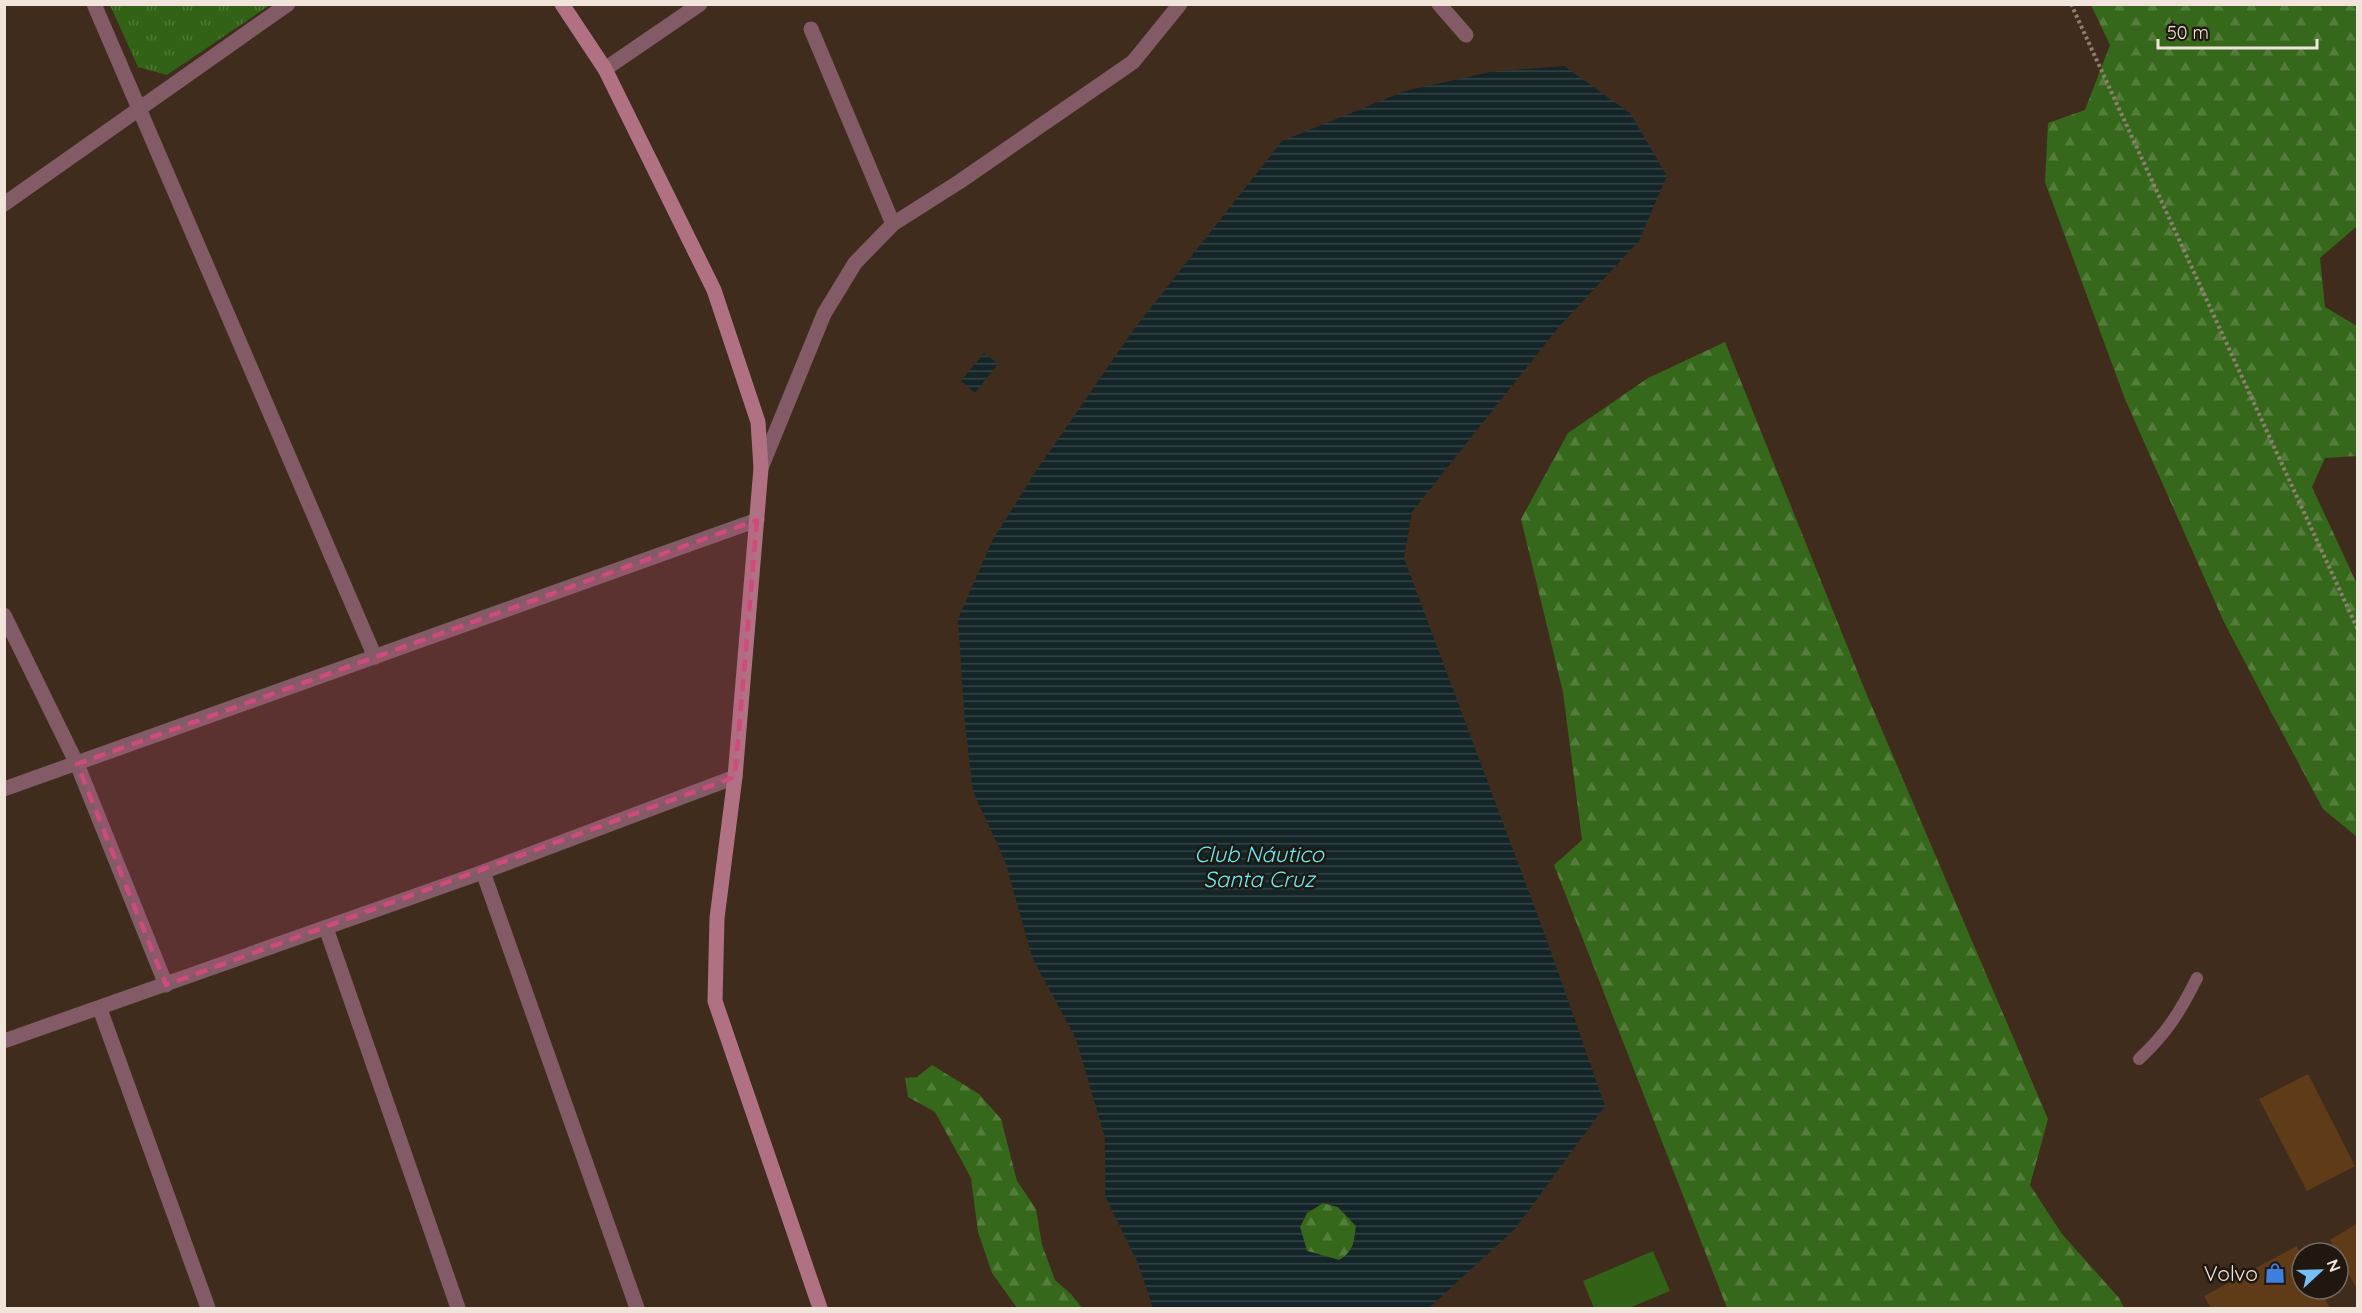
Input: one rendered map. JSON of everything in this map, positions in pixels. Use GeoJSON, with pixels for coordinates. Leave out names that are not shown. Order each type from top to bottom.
{"type":"FeatureCollection","features":[{"type":"Feature","properties":{"kind":"street"},"geometry":{"type":"LineString","coordinates":[[94,4],[375,657]]}},
{"type":"Feature","properties":{"kind":"street"},"geometry":{"type":"LineString","coordinates":[[4,204],[288,4]]}},
{"type":"Feature","properties":{"kind":"street"},"geometry":{"type":"LineString","coordinates":[[562,4],[605,69],[714,290],[758,422],[761,468],[735,777],[717,918],[715,1001],[820,1308]]}},
{"type":"Feature","properties":{"kind":"street"},"geometry":{"type":"LineString","coordinates":[[605,69],[700,4]]}},
{"type":"Feature","properties":{"kind":"street"},"geometry":{"type":"LineString","coordinates":[[761,468],[825,314],[855,263],[893,224],[959,182],[1133,62],[1180,4]]}},
{"type":"Feature","properties":{"kind":"street"},"geometry":{"type":"LineString","coordinates":[[1439,4],[1466,35]]}},
{"type":"Feature","properties":{"kind":"street"},"geometry":{"type":"LineString","coordinates":[[811,29],[893,224]]}},
{"type":"Feature","properties":{"kind":"street"},"geometry":{"type":"LineString","coordinates":[[4,789],[757,520]]}},
{"type":"Feature","properties":{"kind":"street"},"geometry":{"type":"LineString","coordinates":[[4,615],[77,764],[166,985]]}},
{"type":"Feature","properties":{"kind":"street"},"geometry":{"type":"LineString","coordinates":[[4,1041],[483,872],[735,777]]}},
{"type":"Feature","properties":{"kind":"street"},"geometry":{"type":"LineString","coordinates":[[483,872],[637,1308]]}},
{"type":"Feature","properties":{"kind":"street"},"geometry":{"type":"LineString","coordinates":[[326,928],[458,1308]]}},
{"type":"Feature","properties":{"kind":"street"},"geometry":{"type":"LineString","coordinates":[[100,1009],[208,1308]]}},
{"type":"Feature","properties":{"kind":"lane"},"geometry":{"type":"LineString","coordinates":[[2139,1059],[2163,1037],[2176,1019],[2197,978]]}},
{"type":"Feature","properties":{"kind":"path"},"geometry":{"type":"LineString","coordinates":[[2071,4],[2358,630]]}},
{"type":"Feature","properties":{"kind":"highlighted area"},"geometry":{"type":"Polygon","coordinates":[[[757,520],[735,777],[166,985],[77,764],[757,520]]]}},
{"type":"Feature","properties":{"kind":"green space"},"geometry":{"type":"Polygon","coordinates":[[[110,5],[270,5],[167,75],[138,67],[110,5]]]}},
{"type":"Feature","properties":{"kind":"green space"},"geometry":{"type":"Polygon","coordinates":[[[2091,5],[2357,5],[2357,226],[2320,258],[2325,307],[2357,326],[2357,456],[2325,458],[2312,487],[2357,584],[2357,837],[2323,809],[2224,622],[2125,399],[2045,182],[2048,123],[2085,110],[2110,45],[2091,5]]]}},
{"type":"Feature","properties":{"kind":"green space"},"geometry":{"type":"Polygon","coordinates":[[[1725,342],[1864,688],[2048,1119],[2030,1185],[2062,1234],[2119,1298],[2124,1308],[1727,1308],[1554,865],[1582,840],[1563,692],[1521,519],[1568,433],[1648,378],[1725,342]]]}},
{"type":"Feature","properties":{"kind":"green space"},"geometry":{"type":"Polygon","coordinates":[[[932,1065],[979,1094],[1001,1119],[1017,1181],[1036,1209],[1042,1245],[1055,1280],[1082,1308],[1017,1308],[992,1273],[978,1232],[971,1178],[935,1112],[908,1097],[905,1078],[917,1077],[932,1065]]]}},
{"type":"Feature","properties":{"kind":"green space"},"geometry":{"type":"Polygon","coordinates":[[[1323,1203],[1338,1207],[1356,1226],[1354,1242],[1348,1254],[1339,1260],[1307,1251],[1300,1227],[1307,1213],[1323,1203]]]}},
{"type":"Feature","properties":{"kind":"green space"},"geometry":{"type":"Polygon","coordinates":[[[1653,1251],[1670,1291],[1629,1308],[1594,1308],[1583,1281],[1653,1251]]]}},
{"type":"Feature","properties":{"kind":"water","name":"Club Náutico Santa Cruz"},"geometry":{"type":"Polygon","coordinates":[[[1564,66],[1630,113],[1667,176],[1639,241],[1558,328],[1412,512],[1404,558],[1549,946],[1605,1106],[1515,1229],[1429,1308],[1153,1308],[1137,1261],[1105,1196],[1105,1138],[1076,1039],[1032,957],[1005,861],[973,791],[965,724],[958,619],[992,541],[1034,474],[1134,329],[1282,141],[1405,91],[1490,72],[1564,66]],[[1323,1203],[1307,1213],[1300,1227],[1307,1251],[1339,1260],[1348,1254],[1354,1242],[1356,1226],[1338,1207],[1323,1203]]]}},
{"type":"Feature","properties":{"kind":"water"},"geometry":{"type":"Polygon","coordinates":[[[984,353],[998,364],[975,393],[961,381],[984,353]]]}},
{"type":"Feature","properties":{"kind":"building"},"geometry":{"type":"Polygon","coordinates":[[[2308,1074],[2355,1166],[2307,1191],[2259,1099],[2308,1074]]]}},
{"type":"Feature","properties":{"kind":"building"},"geometry":{"type":"Polygon","coordinates":[[[2358,1223],[2358,1291],[2350,1276],[2350,1241],[2330,1240],[2358,1223]]]}},
{"type":"Feature","properties":{"kind":"building","name":"Volvo"},"geometry":{"type":"Polygon","coordinates":[[[2290,1250],[2290,1301],[2326,1301],[2330,1308],[2211,1308],[2204,1296],[2290,1250]]]}},
{"type":"Feature","properties":{"kind":"place","name":"Volvo"},"geometry":{"type":"Point","coordinates":[2275,1273]}}]}
